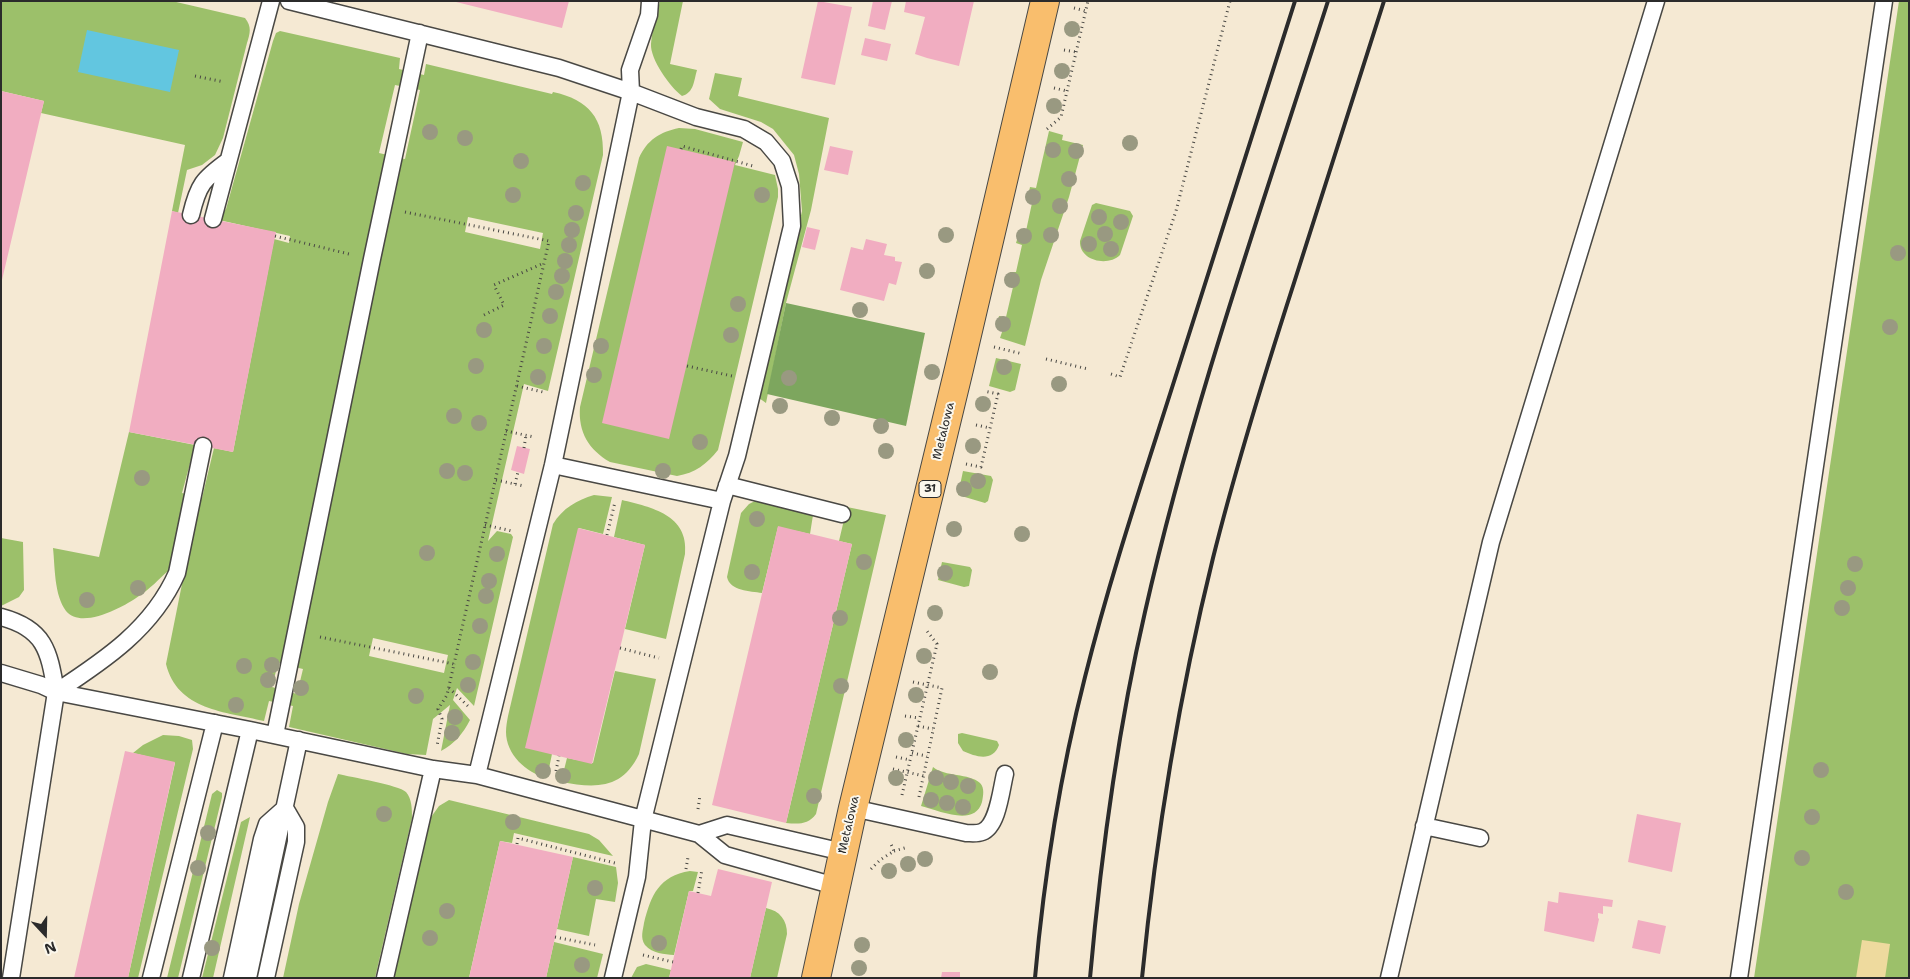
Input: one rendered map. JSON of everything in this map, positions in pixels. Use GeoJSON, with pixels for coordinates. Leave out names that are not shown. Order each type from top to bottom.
{"type":"FeatureCollection","features":[{"type":"Feature","properties":{"kind":"main road","name":"Metalowa"},"geometry":{"type":"LineString","coordinates":[[816,978],[853,808],[957,379],[1057,4]]}},
{"type":"Feature","properties":{"kind":"lane"},"geometry":{"type":"LineString","coordinates":[[214,219],[271,1]]}},
{"type":"Feature","properties":{"kind":"lane"},"geometry":{"type":"LineString","coordinates":[[289,1],[559,68],[696,116],[744,129],[766,142],[782,161],[790,186],[792,226],[737,456],[722,501],[643,820],[637,877],[613,978]]}},
{"type":"Feature","properties":{"kind":"lane"},"geometry":{"type":"LineString","coordinates":[[477,775],[553,465],[631,92],[630,70],[649,15],[650,1]]}},
{"type":"Feature","properties":{"kind":"lane"},"geometry":{"type":"LineString","coordinates":[[1389,978],[1491,542],[1656,1]]}},
{"type":"Feature","properties":{"kind":"lane"},"geometry":{"type":"LineString","coordinates":[[1739,978],[1884,1]]}},
{"type":"Feature","properties":{"kind":"lane"},"geometry":{"type":"LineString","coordinates":[[275,735],[420,34]]}},
{"type":"Feature","properties":{"kind":"lane"},"geometry":{"type":"LineString","coordinates":[[191,215],[196,193],[202,184],[210,174],[228,161]]}},
{"type":"Feature","properties":{"kind":"lane"},"geometry":{"type":"LineString","coordinates":[[56,692],[116,652],[136,634],[158,608],[171,587],[177,573],[203,446]]}},
{"type":"Feature","properties":{"kind":"lane"},"geometry":{"type":"LineString","coordinates":[[553,465],[722,501]]}},
{"type":"Feature","properties":{"kind":"lane"},"geometry":{"type":"LineString","coordinates":[[727,485],[842,514]]}},
{"type":"Feature","properties":{"kind":"lane"},"geometry":{"type":"LineString","coordinates":[[1,617],[29,628],[43,643],[50,658],[56,692],[10,978]]}},
{"type":"Feature","properties":{"kind":"lane"},"geometry":{"type":"LineString","coordinates":[[1,674],[41,685],[56,692],[275,735],[433,769],[477,775],[699,834],[725,855],[835,886]]}},
{"type":"Feature","properties":{"kind":"lane"},"geometry":{"type":"LineString","coordinates":[[151,978],[215,723]]}},
{"type":"Feature","properties":{"kind":"lane"},"geometry":{"type":"LineString","coordinates":[[192,978],[250,730]]}},
{"type":"Feature","properties":{"kind":"lane"},"geometry":{"type":"LineString","coordinates":[[248,978],[299,740]]}},
{"type":"Feature","properties":{"kind":"lane"},"geometry":{"type":"LineString","coordinates":[[385,978],[433,769]]}},
{"type":"Feature","properties":{"kind":"lane"},"geometry":{"type":"LineString","coordinates":[[853,808],[966,833],[983,832],[993,822],[1005,774]]}},
{"type":"Feature","properties":{"kind":"lane"},"geometry":{"type":"LineString","coordinates":[[232,978],[262,838],[268,824],[285,808]]}},
{"type":"Feature","properties":{"kind":"lane"},"geometry":{"type":"LineString","coordinates":[[266,978],[296,842],[296,827],[285,808]]}},
{"type":"Feature","properties":{"kind":"lane"},"geometry":{"type":"LineString","coordinates":[[699,834],[727,825],[843,852]]}},
{"type":"Feature","properties":{"kind":"lane"},"geometry":{"type":"LineString","coordinates":[[1424,826],[1480,838]]}},
{"type":"Feature","properties":{"kind":"path"},"geometry":{"type":"LineString","coordinates":[[1111,374],[1120,377],[1176,211],[1230,1]]}},
{"type":"Feature","properties":{"kind":"path"},"geometry":{"type":"LineString","coordinates":[[1057,4],[1086,11]]}},
{"type":"Feature","properties":{"kind":"path"},"geometry":{"type":"LineString","coordinates":[[1060,49],[1076,52]]}},
{"type":"Feature","properties":{"kind":"path"},"geometry":{"type":"LineString","coordinates":[[1051,88],[1067,91]]}},
{"type":"Feature","properties":{"kind":"path"},"geometry":{"type":"LineString","coordinates":[[682,149],[682,146],[759,167]]}},
{"type":"Feature","properties":{"kind":"path"},"geometry":{"type":"LineString","coordinates":[[383,207],[549,241],[447,695],[438,709],[442,719],[433,769]]}},
{"type":"Feature","properties":{"kind":"path"},"geometry":{"type":"LineString","coordinates":[[275,236],[372,260]]}},
{"type":"Feature","properties":{"kind":"path"},"geometry":{"type":"LineString","coordinates":[[484,315],[504,305],[494,285],[544,263]]}},
{"type":"Feature","properties":{"kind":"path"},"geometry":{"type":"LineString","coordinates":[[988,346],[1023,354]]}},
{"type":"Feature","properties":{"kind":"path"},"geometry":{"type":"LineString","coordinates":[[1046,359],[1088,369]]}},
{"type":"Feature","properties":{"kind":"path"},"geometry":{"type":"LineString","coordinates":[[687,366],[755,381]]}},
{"type":"Feature","properties":{"kind":"path"},"geometry":{"type":"LineString","coordinates":[[517,386],[545,393]]}},
{"type":"Feature","properties":{"kind":"path"},"geometry":{"type":"LineString","coordinates":[[961,462],[981,467],[998,394],[978,389]]}},
{"type":"Feature","properties":{"kind":"path"},"geometry":{"type":"LineString","coordinates":[[970,424],[990,428]]}},
{"type":"Feature","properties":{"kind":"path"},"geometry":{"type":"LineString","coordinates":[[533,447],[537,428]]}},
{"type":"Feature","properties":{"kind":"path"},"geometry":{"type":"LineString","coordinates":[[506,430],[535,437]]}},
{"type":"Feature","properties":{"kind":"path"},"geometry":{"type":"LineString","coordinates":[[524,448],[526,435]]}},
{"type":"Feature","properties":{"kind":"path"},"geometry":{"type":"LineString","coordinates":[[515,484],[518,472]]}},
{"type":"Feature","properties":{"kind":"path"},"geometry":{"type":"LineString","coordinates":[[496,480],[524,486],[522,495]]}},
{"type":"Feature","properties":{"kind":"path"},"geometry":{"type":"LineString","coordinates":[[485,525],[514,532],[516,522]]}},
{"type":"Feature","properties":{"kind":"path"},"geometry":{"type":"LineString","coordinates":[[295,632],[454,664]]}},
{"type":"Feature","properties":{"kind":"path"},"geometry":{"type":"LineString","coordinates":[[620,648],[665,660]]}},
{"type":"Feature","properties":{"kind":"path"},"geometry":{"type":"LineString","coordinates":[[917,805],[942,688],[927,685]]}},
{"type":"Feature","properties":{"kind":"path"},"geometry":{"type":"LineString","coordinates":[[903,715],[920,718]]}},
{"type":"Feature","properties":{"kind":"path"},"geometry":{"type":"LineString","coordinates":[[918,726],[933,729]]}},
{"type":"Feature","properties":{"kind":"path"},"geometry":{"type":"LineString","coordinates":[[912,753],[927,756]]}},
{"type":"Feature","properties":{"kind":"path"},"geometry":{"type":"LineString","coordinates":[[894,756],[910,760]]}},
{"type":"Feature","properties":{"kind":"path"},"geometry":{"type":"LineString","coordinates":[[890,774],[891,769]]}},
{"type":"Feature","properties":{"kind":"path"},"geometry":{"type":"LineString","coordinates":[[517,844],[518,838],[622,865]]}},
{"type":"Feature","properties":{"kind":"path"},"geometry":{"type":"LineString","coordinates":[[698,893],[702,869]]}},
{"type":"Feature","properties":{"kind":"path"},"geometry":{"type":"LineString","coordinates":[[555,937],[600,946]]}},
{"type":"Feature","properties":{"kind":"path"},"geometry":{"type":"LineString","coordinates":[[641,954],[673,962]]}},
{"type":"Feature","properties":{"kind":"green space"},"geometry":{"type":"Polygon","coordinates":[[[1,1],[172,1],[245,18],[250,27],[250,33],[223,138],[215,155],[202,165],[187,170],[178,213],[172,211],[185,145],[41,113],[44,101],[1,91],[1,1]]]}},
{"type":"Feature","properties":{"kind":"green space"},"geometry":{"type":"Polygon","coordinates":[[[660,1],[683,1],[670,64],[697,70],[691,89],[682,96],[672,86],[657,65],[652,50],[652,33],[660,1]]]}},
{"type":"Feature","properties":{"kind":"green space"},"geometry":{"type":"Polygon","coordinates":[[[1899,1],[1909,1],[1909,978],[1754,978],[1899,1]]]}},
{"type":"Feature","properties":{"kind":"green space"},"geometry":{"type":"Polygon","coordinates":[[[280,31],[400,58],[399,69],[424,75],[426,64],[552,94],[553,92],[566,95],[585,106],[592,113],[601,131],[603,155],[548,391],[524,384],[488,541],[497,531],[511,534],[513,537],[474,706],[457,688],[453,700],[470,720],[458,738],[441,751],[450,705],[433,719],[426,755],[407,754],[289,727],[293,706],[269,701],[264,721],[219,711],[192,700],[181,691],[172,679],[166,664],[184,574],[168,571],[132,601],[113,611],[92,618],[73,616],[66,611],[57,589],[53,548],[99,557],[129,432],[195,445],[182,493],[202,498],[214,448],[233,452],[274,239],[289,243],[290,236],[219,220],[226,209],[276,33],[280,31]],[[395,85],[379,153],[405,159],[420,90],[395,85]],[[468,217],[465,232],[540,249],[543,233],[468,217]],[[373,638],[369,656],[444,673],[448,655],[373,638]],[[278,663],[272,687],[297,694],[303,669],[278,663]]]}},
{"type":"Feature","properties":{"kind":"green space"},"geometry":{"type":"Polygon","coordinates":[[[715,73],[742,78],[738,96],[829,118],[811,210],[786,303],[766,403],[759,398],[802,211],[799,174],[794,155],[773,129],[761,122],[720,109],[709,99],[715,73]]]}},
{"type":"Feature","properties":{"kind":"green space"},"geometry":{"type":"Polygon","coordinates":[[[679,128],[695,129],[743,142],[735,165],[775,175],[778,197],[718,450],[700,467],[689,473],[677,476],[610,462],[596,452],[586,439],[581,424],[580,407],[639,158],[646,146],[655,138],[679,128]]]}},
{"type":"Feature","properties":{"kind":"green space"},"geometry":{"type":"Polygon","coordinates":[[[1049,131],[1063,135],[1062,140],[1083,145],[1069,197],[1041,280],[1025,346],[1000,338],[1003,329],[997,327],[999,316],[1006,317],[1013,287],[1007,285],[1010,272],[1016,272],[1022,245],[1016,243],[1020,230],[1026,231],[1032,203],[1027,201],[1030,187],[1036,188],[1049,131]]]}},
{"type":"Feature","properties":{"kind":"green space"},"geometry":{"type":"Polygon","coordinates":[[[1096,203],[1130,211],[1133,216],[1120,255],[1109,261],[1095,260],[1084,253],[1081,248],[1080,241],[1092,205],[1096,203]]]}},
{"type":"Feature","properties":{"kind":"green space"},"geometry":{"type":"Polygon","coordinates":[[[786,303],[925,333],[906,426],[767,394],[786,303]]]}},
{"type":"Feature","properties":{"kind":"green space"},"geometry":{"type":"Polygon","coordinates":[[[996,358],[1021,364],[1015,390],[1010,392],[989,386],[996,358]]]}},
{"type":"Feature","properties":{"kind":"green space"},"geometry":{"type":"Polygon","coordinates":[[[963,471],[991,476],[993,480],[988,501],[985,503],[958,495],[963,471]]]}},
{"type":"Feature","properties":{"kind":"green space"},"geometry":{"type":"Polygon","coordinates":[[[594,495],[612,497],[603,534],[579,528],[552,754],[547,778],[532,772],[513,755],[507,740],[507,720],[553,524],[561,513],[571,505],[594,495]]]}},
{"type":"Feature","properties":{"kind":"green space"},"geometry":{"type":"Polygon","coordinates":[[[622,500],[645,506],[666,515],[681,530],[685,541],[685,554],[666,639],[625,629],[645,545],[614,537],[622,500]]]}},
{"type":"Feature","properties":{"kind":"green space"},"geometry":{"type":"Polygon","coordinates":[[[755,501],[763,501],[809,512],[813,515],[810,534],[778,527],[762,593],[736,588],[729,582],[727,577],[741,513],[749,504],[755,501]]]}},
{"type":"Feature","properties":{"kind":"green space"},"geometry":{"type":"Polygon","coordinates":[[[847,507],[886,515],[816,814],[806,822],[786,823],[852,544],[839,541],[847,507]]]}},
{"type":"Feature","properties":{"kind":"green space"},"geometry":{"type":"Polygon","coordinates":[[[1,538],[23,542],[24,590],[19,597],[1,606],[1,538]]]}},
{"type":"Feature","properties":{"kind":"green space"},"geometry":{"type":"Polygon","coordinates":[[[942,562],[970,567],[972,570],[969,586],[964,587],[938,580],[942,562]]]}},
{"type":"Feature","properties":{"kind":"green space"},"geometry":{"type":"Polygon","coordinates":[[[615,671],[656,679],[639,754],[632,766],[624,774],[606,784],[585,785],[561,782],[567,758],[593,763],[615,671]]]}},
{"type":"Feature","properties":{"kind":"green space"},"geometry":{"type":"Polygon","coordinates":[[[962,733],[997,741],[999,745],[993,754],[988,756],[973,755],[963,751],[958,743],[958,734],[962,733]]]}},
{"type":"Feature","properties":{"kind":"green space"},"geometry":{"type":"Polygon","coordinates":[[[163,735],[179,736],[192,740],[193,749],[138,978],[128,978],[175,763],[133,753],[143,745],[163,735]]]}},
{"type":"Feature","properties":{"kind":"green space"},"geometry":{"type":"Polygon","coordinates":[[[933,767],[944,772],[970,778],[980,783],[983,787],[983,795],[978,810],[965,816],[947,814],[921,806],[933,767]]]}},
{"type":"Feature","properties":{"kind":"green space"},"geometry":{"type":"Polygon","coordinates":[[[338,774],[402,789],[408,795],[411,804],[412,818],[375,978],[283,978],[299,904],[328,802],[338,774]]]}},
{"type":"Feature","properties":{"kind":"green space"},"geometry":{"type":"Polygon","coordinates":[[[217,790],[222,793],[222,797],[178,978],[167,978],[212,794],[217,790]]]}},
{"type":"Feature","properties":{"kind":"green space"},"geometry":{"type":"Polygon","coordinates":[[[449,800],[589,834],[599,840],[613,856],[514,833],[512,843],[500,841],[469,978],[392,978],[429,820],[439,806],[449,800]]]}},
{"type":"Feature","properties":{"kind":"green space"},"geometry":{"type":"Polygon","coordinates":[[[250,817],[213,978],[202,978],[241,822],[250,817]]]}},
{"type":"Feature","properties":{"kind":"green space"},"geometry":{"type":"Polygon","coordinates":[[[573,857],[616,867],[618,883],[615,902],[596,899],[589,936],[557,929],[573,857]]]}},
{"type":"Feature","properties":{"kind":"green space"},"geometry":{"type":"Polygon","coordinates":[[[690,871],[698,872],[693,891],[689,891],[674,955],[655,952],[645,945],[642,937],[644,923],[653,896],[658,888],[671,877],[690,871]]]}},
{"type":"Feature","properties":{"kind":"green space"},"geometry":{"type":"Polygon","coordinates":[[[766,908],[775,911],[782,917],[787,929],[777,978],[750,978],[766,908]]]}},
{"type":"Feature","properties":{"kind":"green space"},"geometry":{"type":"Polygon","coordinates":[[[554,942],[603,954],[597,978],[546,978],[554,942]]]}},
{"type":"Feature","properties":{"kind":"green space"},"geometry":{"type":"Polygon","coordinates":[[[646,964],[671,970],[669,978],[631,978],[637,967],[646,964]]]}},
{"type":"Feature","properties":{"kind":"sand"},"geometry":{"type":"Polygon","coordinates":[[[1862,940],[1890,944],[1885,978],[1856,978],[1862,940]]]}},
{"type":"Feature","properties":{"kind":"water"},"geometry":{"type":"Polygon","coordinates":[[[87,30],[179,50],[170,92],[78,72],[87,30]]]}},
{"type":"Feature","properties":{"kind":"building"},"geometry":{"type":"Polygon","coordinates":[[[452,1],[569,1],[562,28],[452,1]]]}},
{"type":"Feature","properties":{"kind":"building"},"geometry":{"type":"Polygon","coordinates":[[[818,1],[852,7],[835,85],[801,78],[818,1]]]}},
{"type":"Feature","properties":{"kind":"building"},"geometry":{"type":"Polygon","coordinates":[[[873,1],[892,1],[885,30],[868,26],[873,1]]]}},
{"type":"Feature","properties":{"kind":"building"},"geometry":{"type":"Polygon","coordinates":[[[906,1],[974,1],[959,66],[915,54],[925,17],[904,12],[906,1]]]}},
{"type":"Feature","properties":{"kind":"building"},"geometry":{"type":"Polygon","coordinates":[[[865,38],[891,44],[887,61],[861,55],[865,38]]]}},
{"type":"Feature","properties":{"kind":"building"},"geometry":{"type":"Polygon","coordinates":[[[1,91],[44,101],[2,280],[1,279],[1,91]]]}},
{"type":"Feature","properties":{"kind":"building"},"geometry":{"type":"Polygon","coordinates":[[[667,146],[735,162],[669,439],[602,423],[667,146]]]}},
{"type":"Feature","properties":{"kind":"building"},"geometry":{"type":"Polygon","coordinates":[[[830,146],[853,151],[848,175],[824,170],[830,146]]]}},
{"type":"Feature","properties":{"kind":"building"},"geometry":{"type":"Polygon","coordinates":[[[172,211],[276,232],[233,452],[129,432],[172,211]]]}},
{"type":"Feature","properties":{"kind":"building"},"geometry":{"type":"Polygon","coordinates":[[[807,227],[820,230],[815,250],[802,247],[807,227]]]}},
{"type":"Feature","properties":{"kind":"building"},"geometry":{"type":"Polygon","coordinates":[[[866,239],[887,244],[884,255],[895,257],[895,261],[902,262],[896,285],[889,283],[884,301],[840,290],[851,247],[863,250],[866,239]]]}},
{"type":"Feature","properties":{"kind":"building"},"geometry":{"type":"Polygon","coordinates":[[[517,446],[530,449],[524,474],[511,470],[517,446]]]}},
{"type":"Feature","properties":{"kind":"building"},"geometry":{"type":"Polygon","coordinates":[[[778,526],[852,544],[786,823],[712,805],[778,526]]]}},
{"type":"Feature","properties":{"kind":"building"},"geometry":{"type":"Polygon","coordinates":[[[578,528],[645,545],[592,764],[525,748],[578,528]]]}},
{"type":"Feature","properties":{"kind":"building"},"geometry":{"type":"Polygon","coordinates":[[[125,751],[175,762],[128,978],[74,978],[125,751]]]}},
{"type":"Feature","properties":{"kind":"building"},"geometry":{"type":"Polygon","coordinates":[[[1637,814],[1681,823],[1672,872],[1628,862],[1637,814]]]}},
{"type":"Feature","properties":{"kind":"building"},"geometry":{"type":"Polygon","coordinates":[[[500,841],[573,857],[546,978],[469,978],[500,841]]]}},
{"type":"Feature","properties":{"kind":"building"},"geometry":{"type":"Polygon","coordinates":[[[718,869],[772,882],[750,978],[669,978],[689,891],[711,896],[718,869]]]}},
{"type":"Feature","properties":{"kind":"building"},"geometry":{"type":"Polygon","coordinates":[[[1559,892],[1613,900],[1612,907],[1603,906],[1603,914],[1598,913],[1599,919],[1594,942],[1544,931],[1548,901],[1558,903],[1559,892]]]}},
{"type":"Feature","properties":{"kind":"building"},"geometry":{"type":"Polygon","coordinates":[[[1638,920],[1666,926],[1660,954],[1632,948],[1638,920]]]}},
{"type":"Feature","properties":{"kind":"building"},"geometry":{"type":"Polygon","coordinates":[[[942,972],[960,972],[960,978],[941,978],[942,972]]]}},
{"type":"Feature","properties":{"kind":"railway"},"geometry":{"type":"LineString","coordinates":[[1035,978],[1054,826],[1068,751],[1094,641],[1136,500],[1295,1]]}},
{"type":"Feature","properties":{"kind":"railway"},"geometry":{"type":"LineString","coordinates":[[1090,978],[1111,794],[1126,703],[1145,612],[1184,458],[1206,381],[1328,1]]}},
{"type":"Feature","properties":{"kind":"railway"},"geometry":{"type":"LineString","coordinates":[[1142,978],[1154,872],[1170,766],[1179,714],[1213,558],[1261,387],[1384,1]]}}]}
